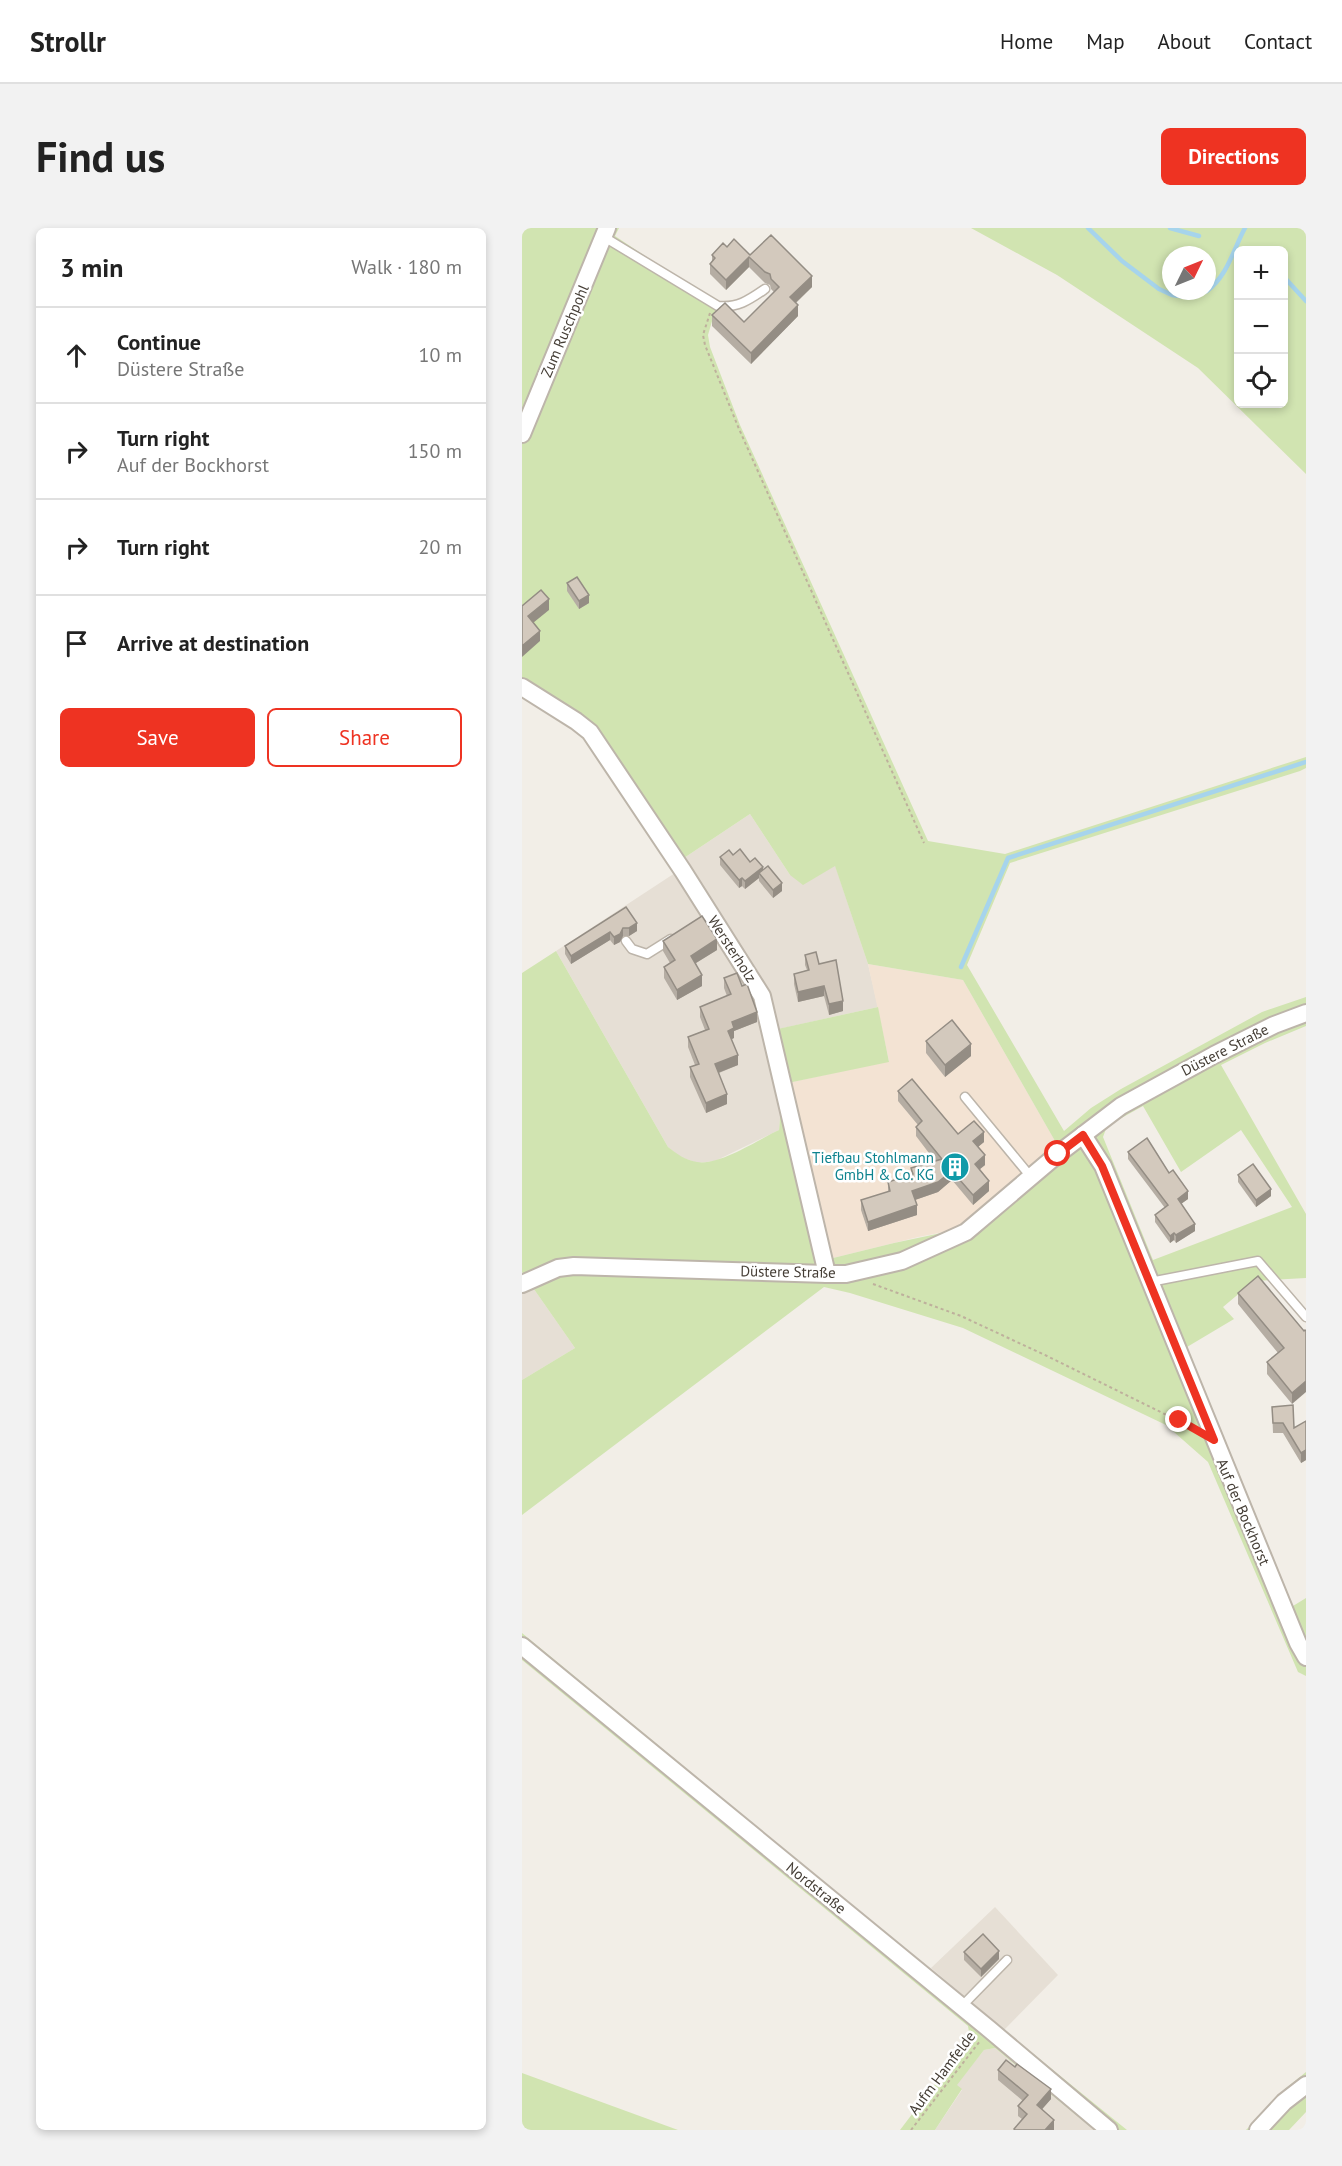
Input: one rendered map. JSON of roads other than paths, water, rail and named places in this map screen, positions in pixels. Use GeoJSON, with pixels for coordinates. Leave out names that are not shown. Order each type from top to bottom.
{"type":"FeatureCollection","features":[{"type":"Feature","properties":{"kind":"street","name":"Zum Ruschpohl"},"geometry":{"type":"LineString","coordinates":[[522,434],[606,232]]}},
{"type":"Feature","properties":{"kind":"street","name":"Wersterholz"},"geometry":{"type":"LineString","coordinates":[[522,687],[576,720],[590,732],[705,918],[762,996],[827,1274]]}},
{"type":"Feature","properties":{"kind":"street","name":"Düstere Straße"},"geometry":{"type":"LineString","coordinates":[[522,1284],[558,1268],[574,1266],[846,1274],[902,1261],[966,1232],[1083,1135],[1131,1100],[1274,1025],[1306,1013]]}},
{"type":"Feature","properties":{"kind":"street","name":"Auf der Bockhorst"},"geometry":{"type":"LineString","coordinates":[[1083,1135],[1102,1166],[1298,1643],[1306,1656]]}},
{"type":"Feature","properties":{"kind":"street","name":"Nordstraße"},"geometry":{"type":"LineString","coordinates":[[522,1646],[989,2029],[1108,2130]]}},
{"type":"Feature","properties":{"kind":"street"},"geometry":{"type":"LineString","coordinates":[[1258,2130],[1284,2102],[1306,2085]]}},
{"type":"Feature","properties":{"kind":"lane"},"geometry":{"type":"LineString","coordinates":[[606,232],[712,304],[725,307],[737,306],[765,289]]}},
{"type":"Feature","properties":{"kind":"lane"},"geometry":{"type":"LineString","coordinates":[[626,941],[632,949],[647,954],[683,932]]}},
{"type":"Feature","properties":{"kind":"lane"},"geometry":{"type":"LineString","coordinates":[[966,1097],[1031,1177]]}},
{"type":"Feature","properties":{"kind":"lane"},"geometry":{"type":"LineString","coordinates":[[1150,1282],[1258,1261],[1306,1317]]}},
{"type":"Feature","properties":{"kind":"lane"},"geometry":{"type":"LineString","coordinates":[[961,2007],[1007,1960]]}},
{"type":"Feature","properties":{"kind":"waterway"},"geometry":{"type":"LineString","coordinates":[[1088,228],[1122,261],[1162,290]]}},
{"type":"Feature","properties":{"kind":"waterway"},"geometry":{"type":"LineString","coordinates":[[1170,228],[1199,236]]}},
{"type":"Feature","properties":{"kind":"waterway"},"geometry":{"type":"LineString","coordinates":[[1216,283],[1225,270],[1245,228]]}},
{"type":"Feature","properties":{"kind":"waterway"},"geometry":{"type":"LineString","coordinates":[[1288,281],[1306,301]]}},
{"type":"Feature","properties":{"kind":"waterway"},"geometry":{"type":"LineString","coordinates":[[961,967],[1008,858],[1306,762]]}},
{"type":"Feature","properties":{"kind":"place","name":"Tiefbau Stohlmann GmbH & Co. KG"},"geometry":{"type":"Point","coordinates":[955,1167]}}]}
